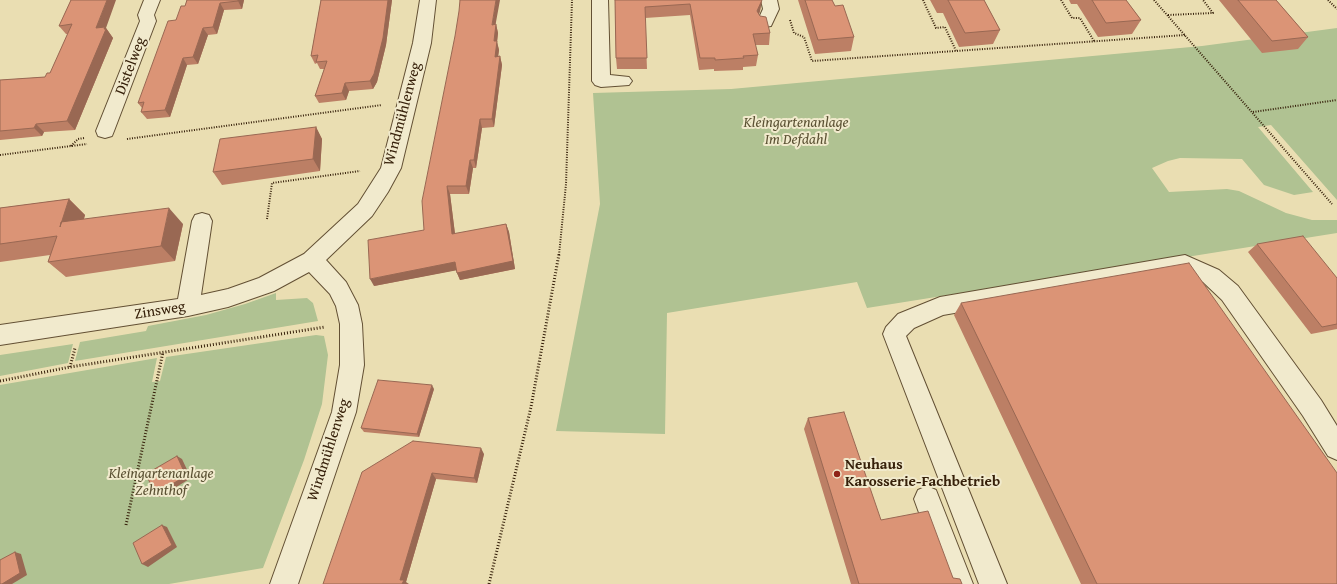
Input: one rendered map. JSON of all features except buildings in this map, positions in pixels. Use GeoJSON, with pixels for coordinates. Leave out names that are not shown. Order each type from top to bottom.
{"type":"FeatureCollection","features":[{"type":"Feature","properties":{"kind":"street","name":"Distelweg"},"geometry":{"type":"LineString","coordinates":[[105,131],[148,21],[146,15],[152,0]]}},
{"type":"Feature","properties":{"kind":"street","name":"Windmühlenweg"},"geometry":{"type":"LineString","coordinates":[[284,584],[344,412],[352,365],[351,324],[347,305],[338,288],[312,260],[365,210],[381,187],[391,168],[422,43],[428,0]]}},
{"type":"Feature","properties":{"kind":"street"},"geometry":{"type":"LineString","coordinates":[[600,0],[601,81],[623,81]]}},
{"type":"Feature","properties":{"kind":"street"},"geometry":{"type":"LineString","coordinates":[[188,307],[202,221]]}},
{"type":"Feature","properties":{"kind":"street","name":"Zinsweg"},"geometry":{"type":"LineString","coordinates":[[0,334],[188,307],[228,298],[266,285],[312,260]]}},
{"type":"Feature","properties":{"kind":"street"},"geometry":{"type":"LineString","coordinates":[[993,584],[894,334],[906,321],[940,306],[1185,264],[1211,276],[1230,293],[1312,408],[1337,448]]}},
{"type":"Feature","properties":{"kind":"street"},"geometry":{"type":"LineString","coordinates":[[926,499],[959,584]]}},
{"type":"Feature","properties":{"kind":"path"},"geometry":{"type":"LineString","coordinates":[[489,584],[531,407],[558,260],[566,184],[572,0]]}},
{"type":"Feature","properties":{"kind":"path"},"geometry":{"type":"LineString","coordinates":[[923,0],[936,28],[945,27],[956,51]]}},
{"type":"Feature","properties":{"kind":"path"},"geometry":{"type":"LineString","coordinates":[[1061,0],[1072,18],[1080,18],[1094,41]]}},
{"type":"Feature","properties":{"kind":"path"},"geometry":{"type":"LineString","coordinates":[[1154,0],[1332,204]]}},
{"type":"Feature","properties":{"kind":"path"},"geometry":{"type":"LineString","coordinates":[[1168,16],[1213,13],[1203,0]]}},
{"type":"Feature","properties":{"kind":"path"},"geometry":{"type":"LineString","coordinates":[[1328,0],[1337,9]]}},
{"type":"Feature","properties":{"kind":"path"},"geometry":{"type":"LineString","coordinates":[[791,23],[794,33],[804,37],[812,61],[1185,35]]}},
{"type":"Feature","properties":{"kind":"path"},"geometry":{"type":"LineString","coordinates":[[1253,113],[1337,100]]}},
{"type":"Feature","properties":{"kind":"path"},"geometry":{"type":"LineString","coordinates":[[126,139],[408,102]]}},
{"type":"Feature","properties":{"kind":"path"},"geometry":{"type":"LineString","coordinates":[[0,155],[90,144]]}},
{"type":"Feature","properties":{"kind":"path"},"geometry":{"type":"LineString","coordinates":[[267,219],[272,183],[363,171]]}},
{"type":"Feature","properties":{"kind":"path"},"geometry":{"type":"LineString","coordinates":[[0,381],[70,367],[351,324]]}},
{"type":"Feature","properties":{"kind":"path"},"geometry":{"type":"LineString","coordinates":[[126,525],[163,352]]}},
{"type":"Feature","properties":{"kind":"green space","name":"Kleingartenanlage Im Defdahl"},"geometry":{"type":"Polygon","coordinates":[[[1337,28],[1337,200],[1271,125],[1258,127],[1313,192],[1294,195],[1264,185],[1242,159],[1180,158],[1168,161],[1152,168],[1169,192],[1227,189],[1239,191],[1286,213],[1312,220],[1337,220],[1337,233],[867,308],[857,282],[667,313],[665,434],[556,431],[600,204],[593,93],[731,89],[1202,46],[1337,28]]]}},
{"type":"Feature","properties":{"kind":"green space"},"geometry":{"type":"Polygon","coordinates":[[[276,293],[276,300],[307,298],[313,303],[318,321],[75,361],[80,342],[146,331],[148,326],[206,315],[276,293]]]}},
{"type":"Feature","properties":{"kind":"green space","name":"Kleingartenanlage Zehnthof"},"geometry":{"type":"Polygon","coordinates":[[[316,335],[324,336],[328,355],[322,404],[304,460],[263,568],[169,584],[0,584],[0,385],[157,358],[152,382],[160,381],[166,357],[316,335]]]}},
{"type":"Feature","properties":{"kind":"green space"},"geometry":{"type":"Polygon","coordinates":[[[73,344],[68,363],[0,376],[0,355],[73,344]]]}},
{"type":"Feature","properties":{"kind":"place","name":"Neuhaus Karosserie-Fachbetrieb"},"geometry":{"type":"Point","coordinates":[837,474]}}]}
